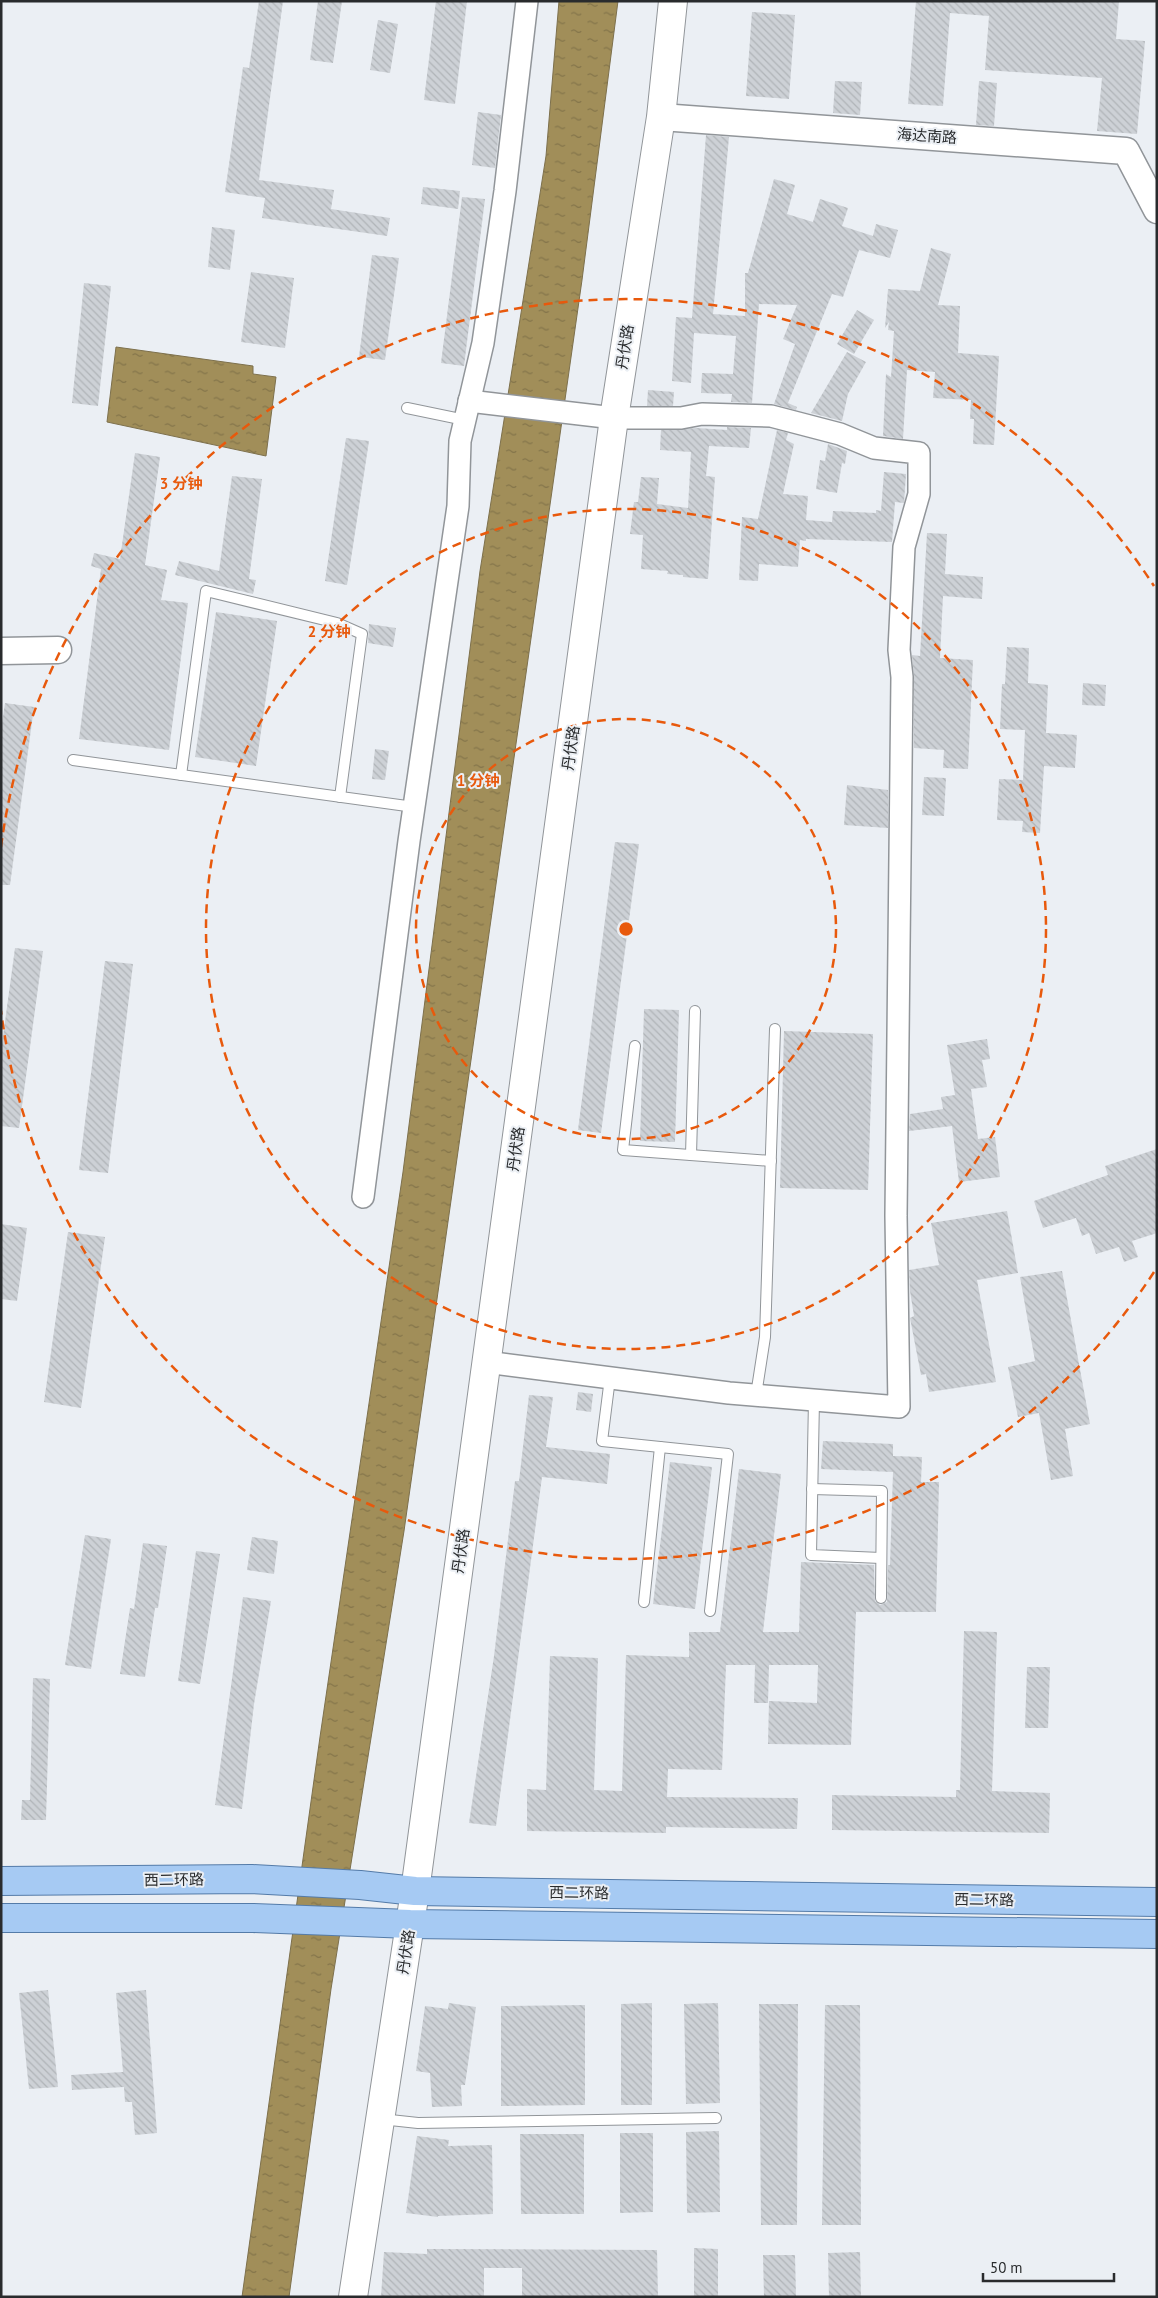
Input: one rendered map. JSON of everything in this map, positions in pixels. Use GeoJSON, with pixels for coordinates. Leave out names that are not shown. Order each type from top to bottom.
{"type":"FeatureCollection","features":[{"type":"Feature","properties":{"kind":"main road","name":"丹伏路"},"geometry":{"type":"LineString","coordinates":[[353,2297],[415,1891],[614,418],[661,117],[673,1]]}},
{"type":"Feature","properties":{"kind":"main road","name":"西二环路"},"geometry":{"type":"LineString","coordinates":[[1,1882],[252,1879],[360,1885],[415,1891],[1157,1902]]}},
{"type":"Feature","properties":{"kind":"main road"},"geometry":{"type":"LineString","coordinates":[[1,1918],[253,1918],[410,1924],[1157,1934]]}},
{"type":"Feature","properties":{"kind":"street"},"geometry":{"type":"LineString","coordinates":[[363,1197],[414,807],[458,506],[460,441],[473,408],[502,210],[527,1]]}},
{"type":"Feature","properties":{"kind":"street","name":"海达南路"},"geometry":{"type":"LineString","coordinates":[[661,117],[1126,151],[1157,210]]}},
{"type":"Feature","properties":{"kind":"street"},"geometry":{"type":"LineString","coordinates":[[473,408],[614,418],[681,418],[702,414],[771,416],[840,434],[874,448],[919,453],[919,494],[904,547],[900,650],[902,677],[896,1216],[898,1407],[756,1395],[486,1362]]}},
{"type":"Feature","properties":{"kind":"street"},"geometry":{"type":"LineString","coordinates":[[1,651],[58,650]]}},
{"type":"Feature","properties":{"kind":"lane"},"geometry":{"type":"LineString","coordinates":[[407,408],[473,408]]}},
{"type":"Feature","properties":{"kind":"lane"},"geometry":{"type":"LineString","coordinates":[[181,775],[206,591],[337,623],[362,634],[340,797]]}},
{"type":"Feature","properties":{"kind":"lane"},"geometry":{"type":"LineString","coordinates":[[73,760],[414,807]]}},
{"type":"Feature","properties":{"kind":"lane"},"geometry":{"type":"LineString","coordinates":[[691,1155],[695,1011]]}},
{"type":"Feature","properties":{"kind":"lane"},"geometry":{"type":"LineString","coordinates":[[756,1395],[765,1337],[775,1029]]}},
{"type":"Feature","properties":{"kind":"lane"},"geometry":{"type":"LineString","coordinates":[[634,1046],[623,1150],[771,1161]]}},
{"type":"Feature","properties":{"kind":"lane"},"geometry":{"type":"LineString","coordinates":[[610,1378],[602,1441],[728,1454],[710,1611]]}},
{"type":"Feature","properties":{"kind":"lane"},"geometry":{"type":"LineString","coordinates":[[814,1400],[811,1555],[881,1558]]}},
{"type":"Feature","properties":{"kind":"lane"},"geometry":{"type":"LineString","coordinates":[[644,1602],[660,1447]]}},
{"type":"Feature","properties":{"kind":"lane"},"geometry":{"type":"LineString","coordinates":[[812,1489],[882,1491],[881,1598]]}},
{"type":"Feature","properties":{"kind":"lane"},"geometry":{"type":"LineString","coordinates":[[380,2119],[418,2123],[716,2118]]}},
{"type":"Feature","properties":{"kind":"water"},"geometry":{"type":"Polygon","coordinates":[[[559,1],[618,1],[582,280],[404,1531],[331,1989],[289,2297],[242,2297],[320,1737],[403,1172],[480,571],[546,156],[559,1]]]}},
{"type":"Feature","properties":{"kind":"water"},"geometry":{"type":"Polygon","coordinates":[[[116,347],[253,366],[253,374],[276,377],[266,456],[107,422],[116,347]]]}},
{"type":"Feature","properties":{"kind":"building"},"geometry":{"type":"Polygon","coordinates":[[[259,1],[283,1],[259,180],[334,190],[331,209],[390,218],[387,236],[262,218],[265,198],[225,192],[243,67],[249,68],[259,1]]]}},
{"type":"Feature","properties":{"kind":"building"},"geometry":{"type":"Polygon","coordinates":[[[318,1],[342,1],[333,63],[310,60],[318,1]]]}},
{"type":"Feature","properties":{"kind":"building"},"geometry":{"type":"Polygon","coordinates":[[[436,1],[467,1],[455,104],[424,100],[436,1]]]}},
{"type":"Feature","properties":{"kind":"building"},"geometry":{"type":"Polygon","coordinates":[[[916,1],[1119,1],[1116,39],[1145,41],[1137,134],[1097,131],[1102,78],[985,70],[989,16],[950,13],[943,106],[908,104],[916,1]]]}},
{"type":"Feature","properties":{"kind":"building"},"geometry":{"type":"Polygon","coordinates":[[[752,12],[795,15],[789,99],[746,96],[752,12]]]}},
{"type":"Feature","properties":{"kind":"building"},"geometry":{"type":"Polygon","coordinates":[[[378,20],[398,24],[390,73],[370,70],[378,20]]]}},
{"type":"Feature","properties":{"kind":"building"},"geometry":{"type":"Polygon","coordinates":[[[835,81],[862,82],[860,115],[833,113],[835,81]]]}},
{"type":"Feature","properties":{"kind":"building"},"geometry":{"type":"Polygon","coordinates":[[[979,81],[997,83],[994,126],[976,125],[979,81]]]}},
{"type":"Feature","properties":{"kind":"building"},"geometry":{"type":"Polygon","coordinates":[[[478,112],[501,115],[495,168],[472,165],[478,112]]]}},
{"type":"Feature","properties":{"kind":"building"},"geometry":{"type":"Polygon","coordinates":[[[706,135],[729,137],[713,314],[745,316],[745,273],[748,273],[774,179],[795,185],[787,214],[813,222],[820,199],[848,208],[842,226],[873,236],[876,224],[898,230],[890,258],[859,250],[843,297],[832,294],[788,403],[797,407],[796,410],[774,404],[795,344],[783,339],[797,305],[759,304],[752,403],[731,402],[732,394],[701,393],[702,373],[733,374],[736,336],[694,333],[691,383],[672,381],[676,317],[692,318],[706,135]]]}},
{"type":"Feature","properties":{"kind":"building"},"geometry":{"type":"Polygon","coordinates":[[[423,187],[460,191],[458,209],[421,204],[423,187]]]}},
{"type":"Feature","properties":{"kind":"building"},"geometry":{"type":"Polygon","coordinates":[[[462,197],[485,199],[464,366],[441,363],[462,197]]]}},
{"type":"Feature","properties":{"kind":"building"},"geometry":{"type":"Polygon","coordinates":[[[212,227],[235,230],[230,270],[208,267],[212,227]]]}},
{"type":"Feature","properties":{"kind":"building"},"geometry":{"type":"Polygon","coordinates":[[[931,248],[951,254],[938,305],[960,306],[958,353],[999,356],[994,445],[973,444],[974,419],[970,419],[971,400],[933,398],[935,372],[907,370],[903,439],[883,436],[886,374],[891,377],[894,331],[888,330],[889,322],[885,328],[888,289],[920,291],[931,248]]]}},
{"type":"Feature","properties":{"kind":"building"},"geometry":{"type":"Polygon","coordinates":[[[372,255],[399,258],[385,360],[359,357],[372,255]]]}},
{"type":"Feature","properties":{"kind":"building"},"geometry":{"type":"Polygon","coordinates":[[[251,272],[294,278],[285,348],[241,342],[251,272]]]}},
{"type":"Feature","properties":{"kind":"building"},"geometry":{"type":"Polygon","coordinates":[[[84,283],[111,286],[98,406],[72,403],[84,283]]]}},
{"type":"Feature","properties":{"kind":"building"},"geometry":{"type":"Polygon","coordinates":[[[857,310],[874,320],[854,354],[837,344],[857,310]]]}},
{"type":"Feature","properties":{"kind":"building"},"geometry":{"type":"Polygon","coordinates":[[[847,352],[866,362],[848,394],[842,421],[811,413],[847,352]]]}},
{"type":"Feature","properties":{"kind":"building"},"geometry":{"type":"Polygon","coordinates":[[[648,390],[674,392],[673,406],[647,406],[648,390]]]}},
{"type":"Feature","properties":{"kind":"building"},"geometry":{"type":"Polygon","coordinates":[[[727,427],[751,428],[749,448],[709,446],[706,476],[715,477],[708,579],[667,574],[668,571],[641,569],[643,535],[630,534],[634,502],[638,502],[641,477],[659,478],[657,504],[688,508],[691,452],[660,450],[661,430],[697,428],[727,430],[727,427]]]}},
{"type":"Feature","properties":{"kind":"building"},"geometry":{"type":"Polygon","coordinates":[[[777,430],[788,433],[786,440],[794,444],[783,494],[808,496],[806,520],[832,522],[833,511],[876,513],[876,510],[881,511],[884,472],[906,474],[904,503],[895,502],[892,542],[800,540],[798,567],[759,564],[758,581],[739,580],[742,517],[758,519],[777,430]]]}},
{"type":"Feature","properties":{"kind":"building"},"geometry":{"type":"Polygon","coordinates":[[[346,438],[369,441],[347,585],[325,581],[346,438]]]}},
{"type":"Feature","properties":{"kind":"building"},"geometry":{"type":"Polygon","coordinates":[[[828,444],[847,451],[845,464],[842,463],[837,493],[816,489],[820,460],[825,461],[828,444]]]}},
{"type":"Feature","properties":{"kind":"building"},"geometry":{"type":"Polygon","coordinates":[[[135,453],[160,457],[145,565],[167,570],[161,600],[188,603],[169,750],[79,739],[101,569],[91,566],[94,553],[120,559],[135,453]]]}},
{"type":"Feature","properties":{"kind":"building"},"geometry":{"type":"Polygon","coordinates":[[[232,476],[262,479],[249,579],[256,580],[253,594],[175,575],[179,561],[219,571],[232,476]]]}},
{"type":"Feature","properties":{"kind":"building"},"geometry":{"type":"Polygon","coordinates":[[[927,533],[947,534],[945,574],[983,577],[982,599],[943,596],[940,658],[973,660],[968,769],[943,768],[944,750],[914,748],[914,677],[912,655],[920,656],[927,533]]]}},
{"type":"Feature","properties":{"kind":"building"},"geometry":{"type":"Polygon","coordinates":[[[216,612],[277,621],[256,766],[195,757],[216,612]]]}},
{"type":"Feature","properties":{"kind":"building"},"geometry":{"type":"Polygon","coordinates":[[[369,624],[396,628],[393,647],[368,643],[369,624]]]}},
{"type":"Feature","properties":{"kind":"building"},"geometry":{"type":"Polygon","coordinates":[[[1007,647],[1029,648],[1028,683],[1048,685],[1046,733],[1077,735],[1075,768],[1044,766],[1040,833],[1022,832],[1023,821],[997,820],[999,779],[1023,780],[1025,730],[1000,729],[1002,684],[1005,684],[1007,647]]]}},
{"type":"Feature","properties":{"kind":"building"},"geometry":{"type":"Polygon","coordinates":[[[1083,683],[1106,685],[1105,706],[1082,705],[1083,683]]]}},
{"type":"Feature","properties":{"kind":"building"},"geometry":{"type":"Polygon","coordinates":[[[5,703],[34,707],[10,885],[1,885],[1,731],[5,703]]]}},
{"type":"Feature","properties":{"kind":"building"},"geometry":{"type":"Polygon","coordinates":[[[375,749],[389,751],[385,780],[372,779],[375,749]]]}},
{"type":"Feature","properties":{"kind":"building"},"geometry":{"type":"Polygon","coordinates":[[[924,777],[946,778],[944,816],[922,815],[924,777]]]}},
{"type":"Feature","properties":{"kind":"building"},"geometry":{"type":"Polygon","coordinates":[[[847,785],[888,790],[888,828],[844,825],[847,785]]]}},
{"type":"Feature","properties":{"kind":"building"},"geometry":{"type":"Polygon","coordinates":[[[615,842],[639,844],[601,1133],[578,1130],[615,842]]]}},
{"type":"Feature","properties":{"kind":"building"},"geometry":{"type":"Polygon","coordinates":[[[15,948],[43,951],[19,1128],[1,1126],[1,1051],[15,948]]]}},
{"type":"Feature","properties":{"kind":"building"},"geometry":{"type":"Polygon","coordinates":[[[105,961],[133,964],[108,1173],[79,1170],[105,961]]]}},
{"type":"Feature","properties":{"kind":"building"},"geometry":{"type":"Polygon","coordinates":[[[644,1009],[679,1010],[675,1142],[640,1141],[644,1009]]]}},
{"type":"Feature","properties":{"kind":"building"},"geometry":{"type":"Polygon","coordinates":[[[784,1031],[873,1034],[868,1190],[780,1188],[784,1031]]]}},
{"type":"Feature","properties":{"kind":"building"},"geometry":{"type":"Polygon","coordinates":[[[987,1039],[990,1059],[982,1060],[987,1087],[971,1089],[978,1139],[995,1137],[1000,1177],[959,1182],[952,1126],[909,1131],[910,1114],[943,1109],[941,1097],[955,1095],[947,1045],[987,1039]]]}},
{"type":"Feature","properties":{"kind":"building"},"geometry":{"type":"Polygon","coordinates":[[[1157,1149],[1157,1233],[1132,1241],[1138,1257],[1124,1262],[1119,1247],[1096,1254],[1089,1233],[1082,1236],[1076,1218],[1043,1228],[1034,1201],[1108,1175],[1105,1166],[1157,1149]]]}},
{"type":"Feature","properties":{"kind":"building"},"geometry":{"type":"Polygon","coordinates":[[[1007,1211],[1018,1273],[977,1280],[996,1382],[929,1392],[926,1374],[921,1375],[910,1318],[914,1316],[909,1270],[939,1265],[931,1223],[1007,1211]]]}},
{"type":"Feature","properties":{"kind":"building"},"geometry":{"type":"Polygon","coordinates":[[[1,1224],[27,1228],[17,1301],[1,1299],[1,1224]]]}},
{"type":"Feature","properties":{"kind":"building"},"geometry":{"type":"Polygon","coordinates":[[[68,1232],[105,1237],[81,1408],[44,1402],[68,1232]]]}},
{"type":"Feature","properties":{"kind":"building"},"geometry":{"type":"Polygon","coordinates":[[[1062,1271],[1090,1424],[1065,1429],[1073,1476],[1051,1480],[1039,1413],[1018,1417],[1008,1367],[1035,1361],[1020,1277],[1062,1271]]]}},
{"type":"Feature","properties":{"kind":"building"},"geometry":{"type":"Polygon","coordinates":[[[578,1392],[593,1394],[591,1412],[576,1410],[578,1392]]]}},
{"type":"Feature","properties":{"kind":"building"},"geometry":{"type":"Polygon","coordinates":[[[529,1395],[553,1397],[546,1447],[610,1454],[607,1484],[542,1477],[496,1826],[469,1823],[494,1656],[515,1481],[519,1481],[529,1395]]]}},
{"type":"Feature","properties":{"kind":"building"},"geometry":{"type":"Polygon","coordinates":[[[823,1441],[893,1444],[893,1456],[922,1457],[921,1482],[939,1482],[936,1612],[856,1612],[851,1745],[768,1744],[769,1701],[817,1703],[818,1665],[769,1665],[768,1703],[754,1703],[755,1665],[726,1665],[722,1770],[668,1769],[667,1797],[798,1798],[797,1829],[666,1827],[666,1833],[527,1831],[527,1789],[546,1790],[550,1656],[598,1658],[594,1790],[622,1791],[626,1655],[689,1657],[689,1632],[720,1632],[739,1469],[781,1474],[763,1632],[799,1632],[801,1562],[874,1565],[875,1601],[880,1605],[887,1602],[893,1472],[821,1469],[823,1441]]]}},
{"type":"Feature","properties":{"kind":"building"},"geometry":{"type":"Polygon","coordinates":[[[670,1462],[712,1467],[695,1609],[653,1604],[670,1462]]]}},
{"type":"Feature","properties":{"kind":"building"},"geometry":{"type":"Polygon","coordinates":[[[85,1535],[111,1539],[91,1669],[65,1665],[85,1535]]]}},
{"type":"Feature","properties":{"kind":"building"},"geometry":{"type":"Polygon","coordinates":[[[252,1537],[278,1541],[274,1574],[247,1570],[252,1537]]]}},
{"type":"Feature","properties":{"kind":"building"},"geometry":{"type":"Polygon","coordinates":[[[143,1543],[167,1546],[158,1608],[155,1608],[145,1677],[120,1674],[130,1608],[134,1609],[143,1543]]]}},
{"type":"Feature","properties":{"kind":"building"},"geometry":{"type":"Polygon","coordinates":[[[196,1551],[220,1554],[200,1684],[178,1681],[196,1551]]]}},
{"type":"Feature","properties":{"kind":"building"},"geometry":{"type":"Polygon","coordinates":[[[243,1597],[271,1601],[254,1704],[242,1809],[215,1805],[243,1597]]]}},
{"type":"Feature","properties":{"kind":"building"},"geometry":{"type":"Polygon","coordinates":[[[964,1631],[997,1632],[992,1791],[1050,1793],[1049,1833],[832,1830],[832,1795],[956,1797],[956,1790],[960,1790],[964,1631]]]}},
{"type":"Feature","properties":{"kind":"building"},"geometry":{"type":"Polygon","coordinates":[[[1027,1667],[1050,1667],[1048,1728],[1025,1728],[1027,1667]]]}},
{"type":"Feature","properties":{"kind":"building"},"geometry":{"type":"Polygon","coordinates":[[[33,1678],[50,1679],[46,1820],[21,1820],[22,1800],[30,1800],[33,1678]]]}},
{"type":"Feature","properties":{"kind":"building"},"geometry":{"type":"Polygon","coordinates":[[[48,1990],[58,2087],[29,2089],[19,1993],[48,1990]]]}},
{"type":"Feature","properties":{"kind":"building"},"geometry":{"type":"Polygon","coordinates":[[[146,1990],[157,2133],[135,2135],[132,2102],[125,2102],[124,2087],[72,2090],[71,2075],[123,2072],[116,1993],[146,1990]]]}},
{"type":"Feature","properties":{"kind":"building"},"geometry":{"type":"Polygon","coordinates":[[[449,2003],[476,2007],[465,2085],[461,2085],[462,2106],[432,2107],[430,2073],[416,2071],[425,2006],[448,2009],[449,2003]]]}},
{"type":"Feature","properties":{"kind":"building"},"geometry":{"type":"Polygon","coordinates":[[[652,2003],[652,2105],[621,2105],[621,2004],[652,2003]]]}},
{"type":"Feature","properties":{"kind":"building"},"geometry":{"type":"Polygon","coordinates":[[[718,2003],[720,2103],[686,2104],[684,2004],[718,2003]]]}},
{"type":"Feature","properties":{"kind":"building"},"geometry":{"type":"Polygon","coordinates":[[[759,2004],[798,2004],[797,2225],[761,2225],[759,2004]]]}},
{"type":"Feature","properties":{"kind":"building"},"geometry":{"type":"Polygon","coordinates":[[[585,2005],[585,2105],[501,2106],[501,2006],[585,2005]]]}},
{"type":"Feature","properties":{"kind":"building"},"geometry":{"type":"Polygon","coordinates":[[[825,2005],[860,2005],[861,2225],[822,2225],[825,2005]]]}},
{"type":"Feature","properties":{"kind":"building"},"geometry":{"type":"Polygon","coordinates":[[[719,2131],[720,2212],[687,2213],[686,2132],[719,2131]]]}},
{"type":"Feature","properties":{"kind":"building"},"geometry":{"type":"Polygon","coordinates":[[[620,2133],[653,2133],[653,2212],[620,2213],[620,2133]]]}},
{"type":"Feature","properties":{"kind":"building"},"geometry":{"type":"Polygon","coordinates":[[[520,2134],[584,2134],[584,2214],[521,2214],[520,2134]]]}},
{"type":"Feature","properties":{"kind":"building"},"geometry":{"type":"Polygon","coordinates":[[[417,2136],[449,2140],[448,2146],[492,2145],[493,2214],[438,2217],[406,2213],[417,2136]]]}},
{"type":"Feature","properties":{"kind":"building"},"geometry":{"type":"Polygon","coordinates":[[[694,2248],[718,2249],[718,2297],[694,2297],[694,2248]]]}},
{"type":"Feature","properties":{"kind":"building"},"geometry":{"type":"Polygon","coordinates":[[[427,2249],[657,2250],[658,2297],[522,2297],[522,2268],[484,2268],[484,2297],[381,2297],[384,2252],[427,2254],[427,2249]]]}},
{"type":"Feature","properties":{"kind":"building"},"geometry":{"type":"Polygon","coordinates":[[[860,2252],[861,2297],[829,2297],[828,2253],[860,2252]]]}},
{"type":"Feature","properties":{"kind":"building"},"geometry":{"type":"Polygon","coordinates":[[[763,2255],[795,2255],[796,2297],[764,2297],[763,2255]]]}}]}
